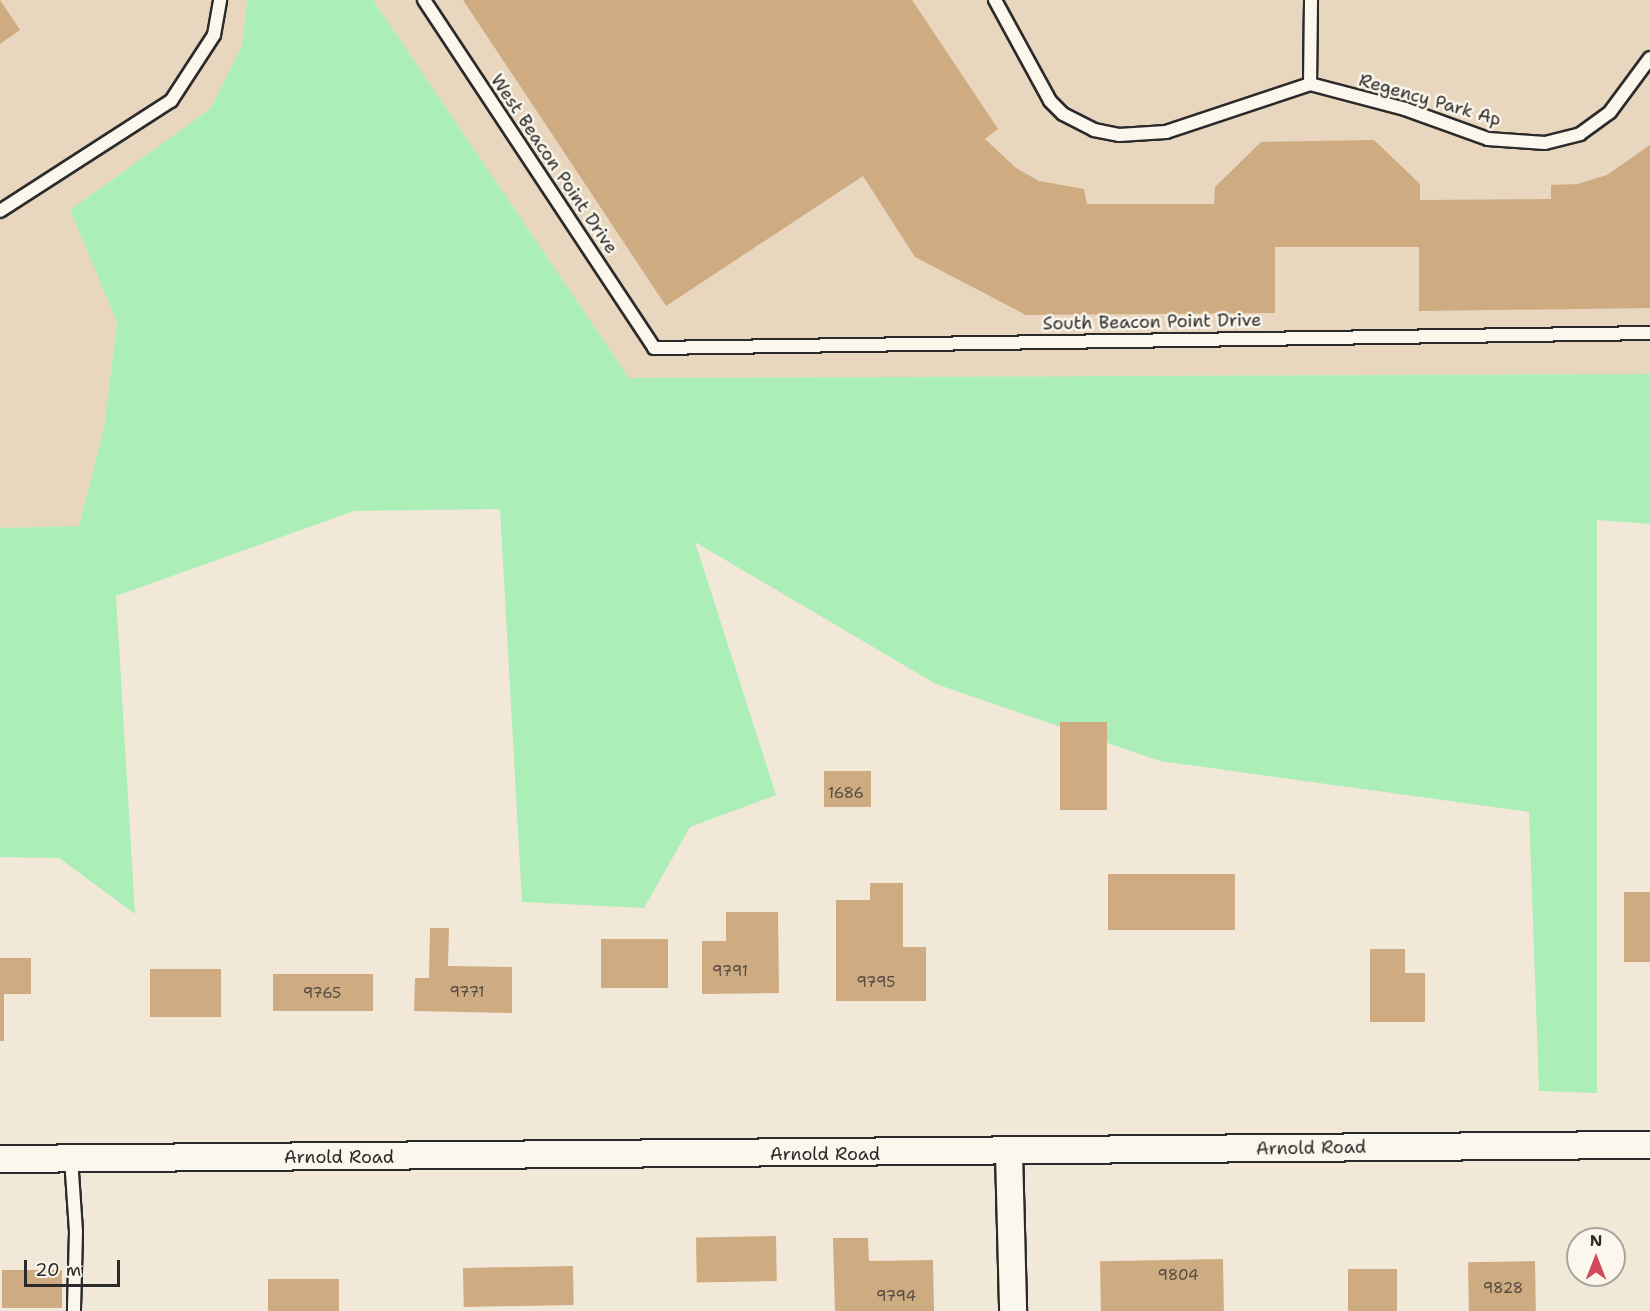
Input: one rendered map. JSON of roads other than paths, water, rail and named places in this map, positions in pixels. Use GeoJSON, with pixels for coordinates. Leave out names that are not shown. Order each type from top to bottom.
{"type":"FeatureCollection","features":[{"type":"Feature","properties":{"kind":"street","name":"Arnold Road"},"geometry":{"type":"LineString","coordinates":[[0,1159],[1009,1153],[1650,1145]]}},
{"type":"Feature","properties":{"kind":"street"},"geometry":{"type":"LineString","coordinates":[[1009,1153],[1013,1311]]}},
{"type":"Feature","properties":{"kind":"lane"},"geometry":{"type":"LineString","coordinates":[[0,211],[171,101],[214,35],[220,0]]}},
{"type":"Feature","properties":{"kind":"lane","name":"West Beacon Point Drive"},"geometry":{"type":"LineString","coordinates":[[424,0],[654,348]]}},
{"type":"Feature","properties":{"kind":"lane"},"geometry":{"type":"LineString","coordinates":[[995,0],[1050,101],[1063,114],[1094,130],[1119,135],[1166,132],[1310,84],[1311,0]]}},
{"type":"Feature","properties":{"kind":"lane","name":"Regency Park Ap"},"geometry":{"type":"LineString","coordinates":[[1310,84],[1405,109],[1488,138],[1545,143],[1580,134],[1610,112],[1650,58]]}},
{"type":"Feature","properties":{"kind":"lane","name":"South Beacon Point Drive"},"geometry":{"type":"LineString","coordinates":[[654,348],[1650,333]]}},
{"type":"Feature","properties":{"kind":"lane"},"geometry":{"type":"LineString","coordinates":[[71,1158],[76,1232],[74,1311]]}}]}
